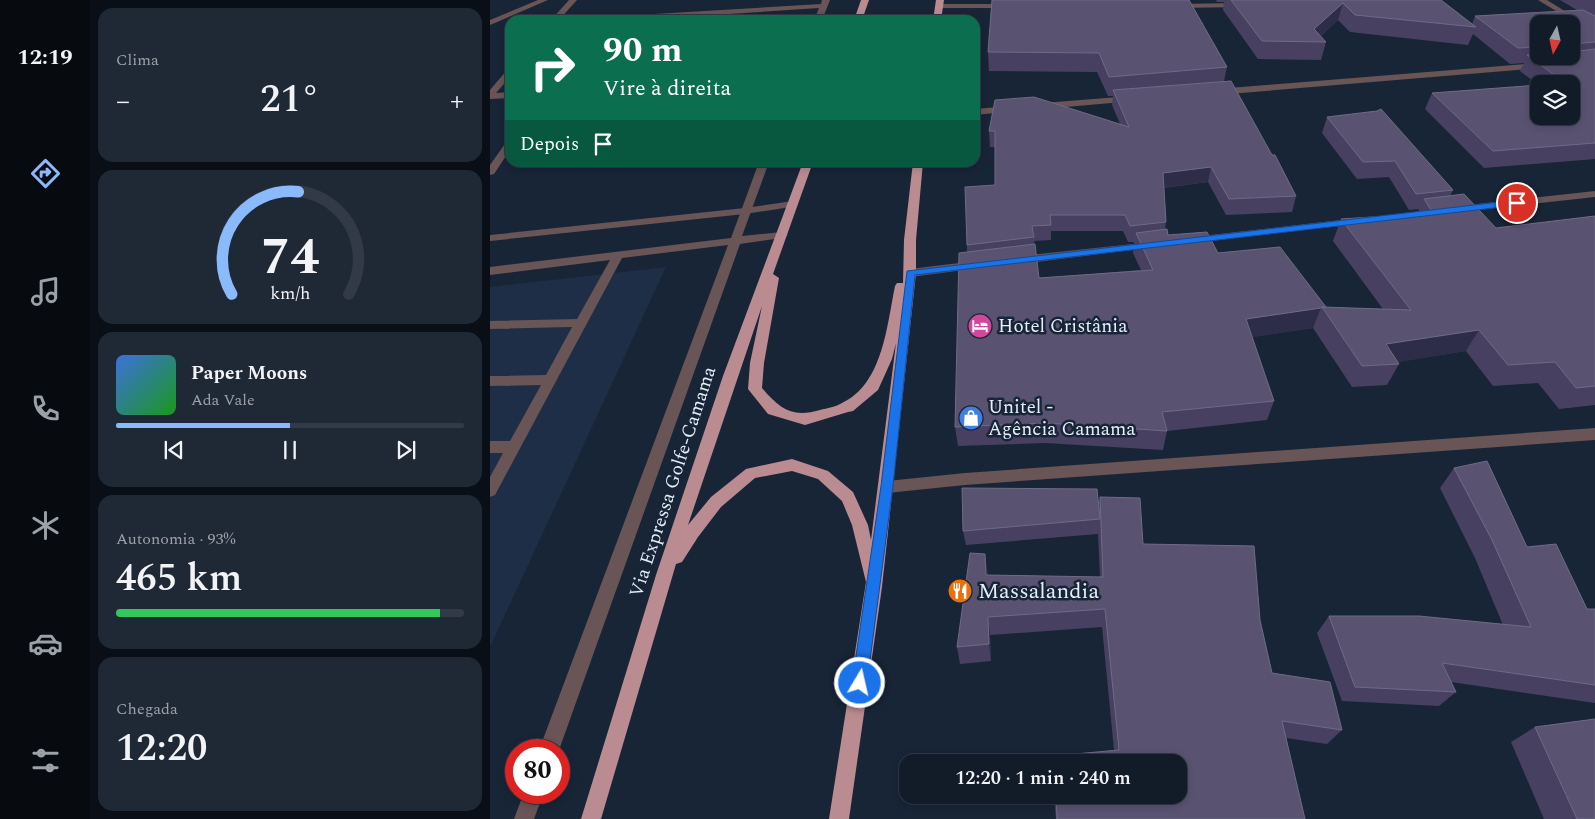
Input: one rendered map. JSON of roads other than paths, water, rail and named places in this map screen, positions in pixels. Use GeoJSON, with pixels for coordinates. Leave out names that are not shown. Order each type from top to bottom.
{"type":"FeatureCollection","features":[{"type":"Feature","properties":{"kind":"highway"},"geometry":{"type":"LineString","coordinates":[[860,15],[865,0]]}},
{"type":"Feature","properties":{"kind":"highway","name":"Via Expressa Golfe-Camama"},"geometry":{"type":"LineString","coordinates":[[591,819],[664,575],[730,376],[806,167]]}},
{"type":"Feature","properties":{"kind":"highway"},"geometry":{"type":"LineString","coordinates":[[781,236],[757,363],[755,389],[773,410],[805,420],[848,407],[872,386],[886,360],[910,240],[917,167]]}},
{"type":"Feature","properties":{"kind":"highway"},"geometry":{"type":"LineString","coordinates":[[839,819],[874,587],[887,486],[910,273],[910,240]]}},
{"type":"Feature","properties":{"kind":"highway"},"geometry":{"type":"LineString","coordinates":[[664,575],[692,532],[716,502],[751,473],[792,464],[823,475],[848,497],[860,525],[874,587]]}},
{"type":"Feature","properties":{"kind":"street"},"geometry":{"type":"LineString","coordinates":[[509,15],[544,0]]}},
{"type":"Feature","properties":{"kind":"street"},"geometry":{"type":"LineString","coordinates":[[560,15],[573,0]]}},
{"type":"Feature","properties":{"kind":"street"},"geometry":{"type":"LineString","coordinates":[[1542,0],[1595,33]]}},
{"type":"Feature","properties":{"kind":"street"},"geometry":{"type":"LineString","coordinates":[[712,15],[825,3],[820,15]]}},
{"type":"Feature","properties":{"kind":"street"},"geometry":{"type":"LineString","coordinates":[[940,3],[1018,6]]}},
{"type":"Feature","properties":{"kind":"street"},"geometry":{"type":"LineString","coordinates":[[1166,6],[1249,5]]}},
{"type":"Feature","properties":{"kind":"street"},"geometry":{"type":"LineString","coordinates":[[490,23],[505,17]]}},
{"type":"Feature","properties":{"kind":"street"},"geometry":{"type":"LineString","coordinates":[[1211,93],[1546,66]]}},
{"type":"Feature","properties":{"kind":"street"},"geometry":{"type":"LineString","coordinates":[[490,95],[505,78]]}},
{"type":"Feature","properties":{"kind":"street"},"geometry":{"type":"LineString","coordinates":[[490,95],[505,95]]}},
{"type":"Feature","properties":{"kind":"street"},"geometry":{"type":"LineString","coordinates":[[1034,107],[1142,98]]}},
{"type":"Feature","properties":{"kind":"street"},"geometry":{"type":"LineString","coordinates":[[980,112],[1024,108]]}},
{"type":"Feature","properties":{"kind":"street"},"geometry":{"type":"LineString","coordinates":[[490,172],[505,150]]}},
{"type":"Feature","properties":{"kind":"street"},"geometry":{"type":"LineString","coordinates":[[553,739],[762,167]]}},
{"type":"Feature","properties":{"kind":"street"},"geometry":{"type":"LineString","coordinates":[[1446,211],[1595,194]]}},
{"type":"Feature","properties":{"kind":"street"},"geometry":{"type":"LineString","coordinates":[[490,238],[746,211],[793,204]]}},
{"type":"Feature","properties":{"kind":"street"},"geometry":{"type":"LineString","coordinates":[[1010,261],[1367,220]]}},
{"type":"Feature","properties":{"kind":"street"},"geometry":{"type":"LineString","coordinates":[[490,271],[781,236]]}},
{"type":"Feature","properties":{"kind":"street"},"geometry":{"type":"LineString","coordinates":[[490,491],[618,255]]}},
{"type":"Feature","properties":{"kind":"street"},"geometry":{"type":"LineString","coordinates":[[910,273],[990,264]]}},
{"type":"Feature","properties":{"kind":"street"},"geometry":{"type":"LineString","coordinates":[[490,326],[581,323]]}},
{"type":"Feature","properties":{"kind":"street"},"geometry":{"type":"LineString","coordinates":[[490,381],[550,380]]}},
{"type":"Feature","properties":{"kind":"street"},"geometry":{"type":"LineString","coordinates":[[887,486],[1595,434]]}},
{"type":"Feature","properties":{"kind":"street"},"geometry":{"type":"LineString","coordinates":[[490,447],[514,447]]}},
{"type":"Feature","properties":{"kind":"street"},"geometry":{"type":"LineString","coordinates":[[524,819],[530,804]]}},
{"type":"Feature","properties":{"kind":"place","name":"Hotel Cristânia"},"geometry":{"type":"Point","coordinates":[980,326]}},
{"type":"Feature","properties":{"kind":"place","name":"Unitel - Agência Camama"},"geometry":{"type":"Point","coordinates":[971,418]}},
{"type":"Feature","properties":{"kind":"place","name":"Massalandia"},"geometry":{"type":"Point","coordinates":[960,591]}}]}
